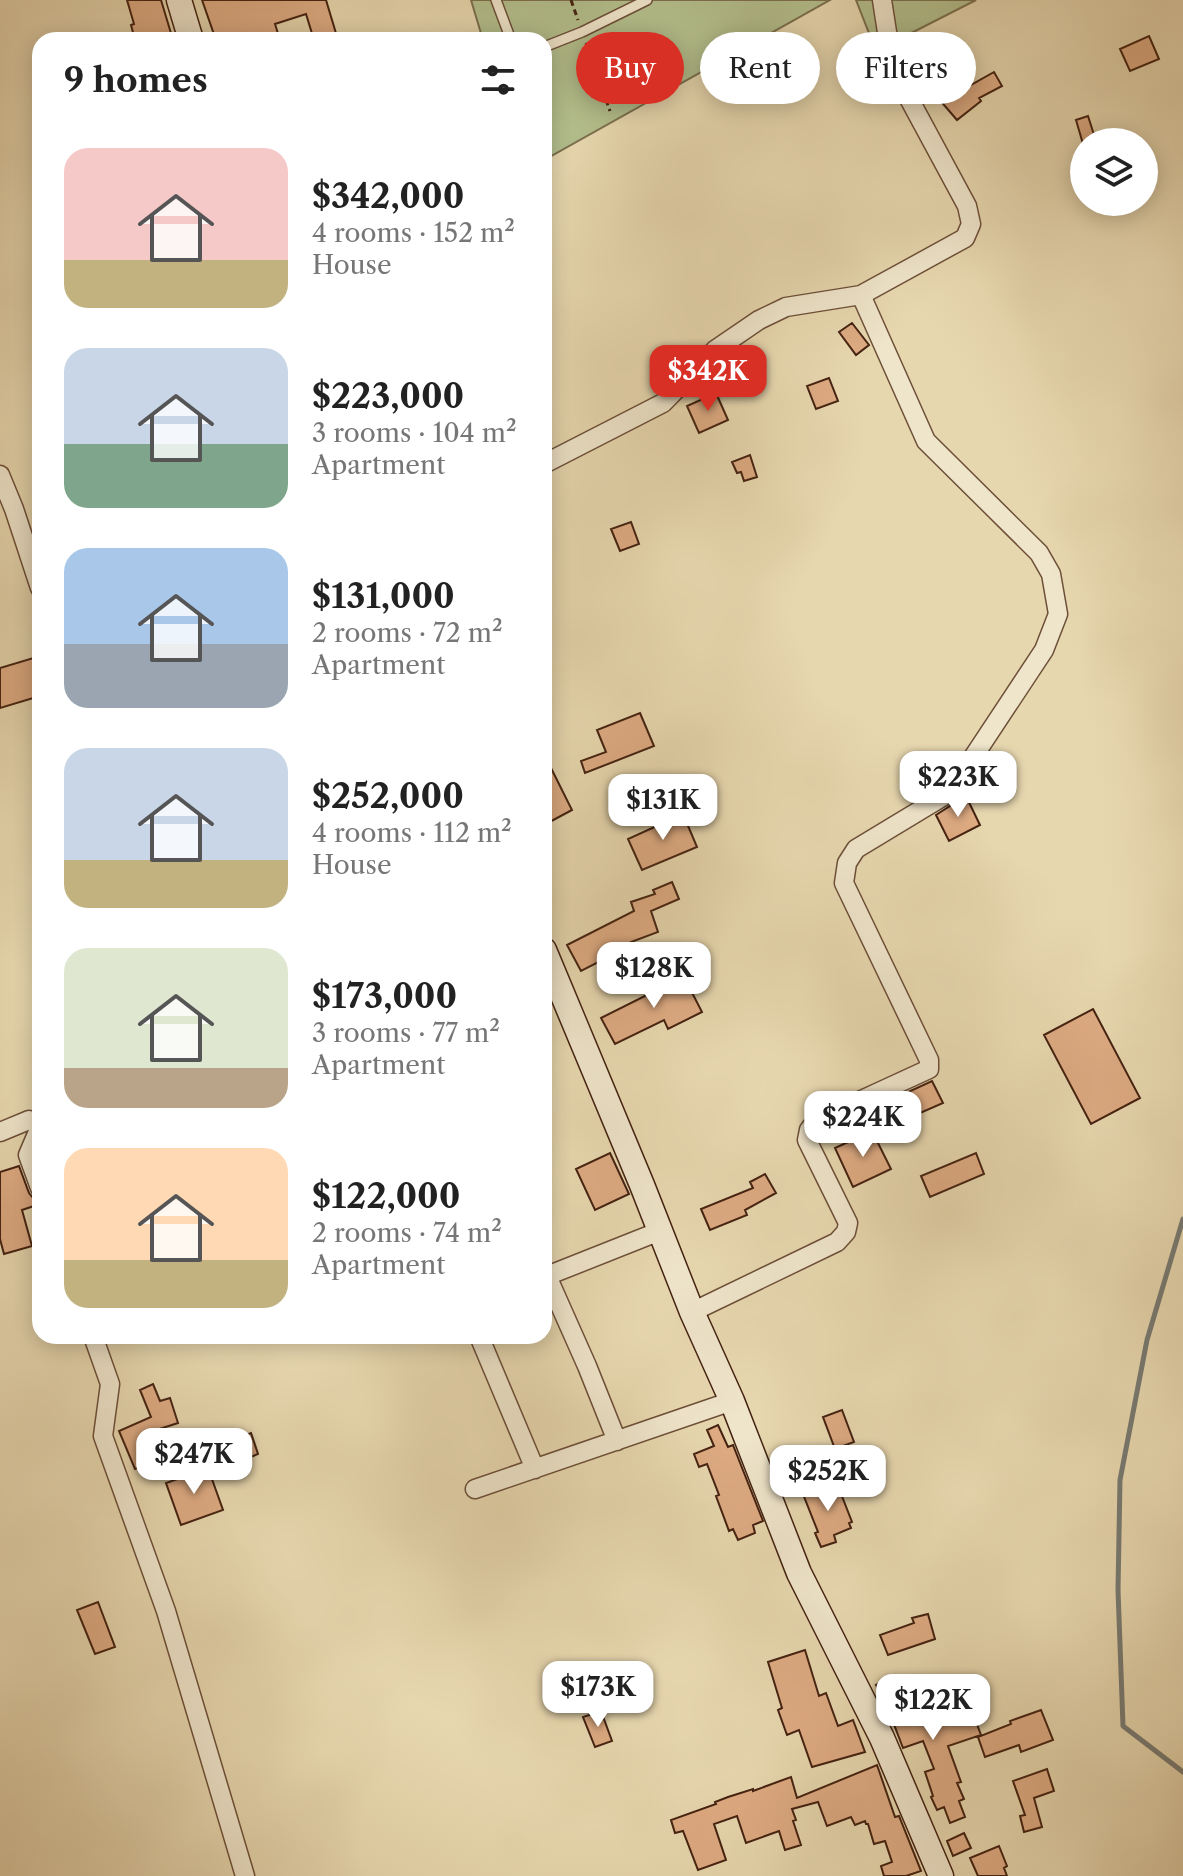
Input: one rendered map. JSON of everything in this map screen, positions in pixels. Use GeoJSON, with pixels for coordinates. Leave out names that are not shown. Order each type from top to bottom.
{"type":"FeatureCollection","features":[{"type":"Feature","properties":{"kind":"main road"},"geometry":{"type":"LineString","coordinates":[[179,0],[189,32]]}},
{"type":"Feature","properties":{"kind":"main road"},"geometry":{"type":"LineString","coordinates":[[552,969],[692,1312],[732,1401],[799,1573],[882,1738],[941,1876]]}},
{"type":"Feature","properties":{"kind":"street"},"geometry":{"type":"LineString","coordinates":[[552,460],[663,403],[715,350],[759,320],[786,307],[861,295],[965,238],[971,224],[967,206],[899,80],[882,0]]}},
{"type":"Feature","properties":{"kind":"street"},"geometry":{"type":"LineString","coordinates":[[692,1312],[837,1242],[846,1232],[848,1223],[807,1140],[809,1130],[816,1121],[929,1069],[929,1060],[844,883],[847,863],[856,849],[947,794],[1044,650],[1058,614],[1051,574],[1039,553],[926,441],[861,295]]}},
{"type":"Feature","properties":{"kind":"street"},"geometry":{"type":"LineString","coordinates":[[0,475],[32,564]]}},
{"type":"Feature","properties":{"kind":"street"},"geometry":{"type":"LineString","coordinates":[[0,1132],[32,1121]]}},
{"type":"Feature","properties":{"kind":"street"},"geometry":{"type":"LineString","coordinates":[[32,1145],[28,1155],[32,1166]]}},
{"type":"Feature","properties":{"kind":"street"},"geometry":{"type":"LineString","coordinates":[[552,1274],[660,1231]]}},
{"type":"Feature","properties":{"kind":"street"},"geometry":{"type":"LineString","coordinates":[[552,1292],[587,1366],[617,1441]]}},
{"type":"Feature","properties":{"kind":"street"},"geometry":{"type":"LineString","coordinates":[[96,1344],[110,1384],[103,1436],[166,1611],[245,1876]]}},
{"type":"Feature","properties":{"kind":"street"},"geometry":{"type":"LineString","coordinates":[[482,1344],[535,1469]]}},
{"type":"Feature","properties":{"kind":"street"},"geometry":{"type":"LineString","coordinates":[[475,1489],[732,1401]]}},
{"type":"Feature","properties":{"kind":"lane"},"geometry":{"type":"LineString","coordinates":[[496,0],[508,32]]}},
{"type":"Feature","properties":{"kind":"lane"},"geometry":{"type":"LineString","coordinates":[[582,32],[647,0]]}},
{"type":"Feature","properties":{"kind":"lane"},"geometry":{"type":"LineString","coordinates":[[552,44],[576,34]]}},
{"type":"Feature","properties":{"kind":"path"},"geometry":{"type":"LineString","coordinates":[[571,0],[582,32]]}},
{"type":"Feature","properties":{"kind":"path"},"geometry":{"type":"LineString","coordinates":[[608,104],[610,111]]}},
{"type":"Feature","properties":{"kind":"green space"},"geometry":{"type":"Polygon","coordinates":[[[471,0],[830,0],[773,32],[700,32],[700,73],[684,82],[684,32],[576,32],[576,104],[644,104],[552,156],[552,32],[481,32],[471,0]]]}},
{"type":"Feature","properties":{"kind":"green space"},"geometry":{"type":"Polygon","coordinates":[[[856,0],[976,0],[913,32],[869,32],[856,0]]]}},
{"type":"Feature","properties":{"kind":"building"},"geometry":{"type":"Polygon","coordinates":[[[127,0],[161,0],[171,32],[133,32],[131,25],[134,24],[127,0]]]}},
{"type":"Feature","properties":{"kind":"building"},"geometry":{"type":"Polygon","coordinates":[[[202,0],[326,0],[336,32],[312,32],[306,14],[275,24],[278,32],[213,32],[202,0]]]}},
{"type":"Feature","properties":{"kind":"building"},"geometry":{"type":"Polygon","coordinates":[[[1149,36],[1159,59],[1130,71],[1120,49],[1149,36]]]}},
{"type":"Feature","properties":{"kind":"building"},"geometry":{"type":"Polygon","coordinates":[[[994,72],[1002,86],[979,98],[981,101],[957,120],[943,104],[976,104],[976,82],[994,72]]]}},
{"type":"Feature","properties":{"kind":"building"},"geometry":{"type":"Polygon","coordinates":[[[1088,116],[1092,128],[1078,128],[1076,120],[1088,116]]]}},
{"type":"Feature","properties":{"kind":"building"},"geometry":{"type":"Polygon","coordinates":[[[852,323],[869,345],[856,355],[839,332],[852,323]]]}},
{"type":"Feature","properties":{"kind":"building"},"geometry":{"type":"Polygon","coordinates":[[[829,378],[838,401],[816,409],[807,386],[829,378]]]}},
{"type":"Feature","properties":{"kind":"building"},"geometry":{"type":"Polygon","coordinates":[[[716,393],[728,420],[699,433],[687,406],[716,393]]]}},
{"type":"Feature","properties":{"kind":"building"},"geometry":{"type":"Polygon","coordinates":[[[750,455],[757,477],[744,481],[732,462],[750,455]]]}},
{"type":"Feature","properties":{"kind":"building"},"geometry":{"type":"Polygon","coordinates":[[[631,522],[639,544],[620,551],[611,529],[631,522]]]}},
{"type":"Feature","properties":{"kind":"building"},"geometry":{"type":"Polygon","coordinates":[[[32,658],[32,698],[0,708],[0,668],[32,658]]]}},
{"type":"Feature","properties":{"kind":"building"},"geometry":{"type":"Polygon","coordinates":[[[640,713],[654,746],[585,773],[581,761],[606,752],[597,730],[640,713]]]}},
{"type":"Feature","properties":{"kind":"building"},"geometry":{"type":"Polygon","coordinates":[[[552,770],[572,810],[552,821],[552,770]]]}},
{"type":"Feature","properties":{"kind":"building"},"geometry":{"type":"Polygon","coordinates":[[[965,794],[980,825],[949,841],[936,815],[965,794]]]}},
{"type":"Feature","properties":{"kind":"building"},"geometry":{"type":"Polygon","coordinates":[[[683,814],[697,847],[642,870],[628,839],[683,814]]]}},
{"type":"Feature","properties":{"kind":"building"},"geometry":{"type":"Polygon","coordinates":[[[672,882],[679,899],[651,911],[658,932],[631,942],[632,945],[581,971],[567,945],[634,911],[631,902],[655,894],[653,890],[672,882]]]}},
{"type":"Feature","properties":{"kind":"building"},"geometry":{"type":"Polygon","coordinates":[[[683,975],[702,1012],[668,1029],[664,1020],[615,1044],[601,1018],[683,975]]]}},
{"type":"Feature","properties":{"kind":"building"},"geometry":{"type":"Polygon","coordinates":[[[1093,1009],[1140,1098],[1091,1124],[1044,1035],[1093,1009]]]}},
{"type":"Feature","properties":{"kind":"building"},"geometry":{"type":"Polygon","coordinates":[[[932,1081],[943,1103],[879,1131],[869,1110],[932,1081]]]}},
{"type":"Feature","properties":{"kind":"building"},"geometry":{"type":"Polygon","coordinates":[[[872,1131],[891,1169],[853,1187],[835,1148],[872,1131]]]}},
{"type":"Feature","properties":{"kind":"building"},"geometry":{"type":"Polygon","coordinates":[[[610,1153],[629,1194],[595,1210],[576,1169],[610,1153]]]}},
{"type":"Feature","properties":{"kind":"building"},"geometry":{"type":"Polygon","coordinates":[[[976,1153],[984,1174],[930,1197],[921,1176],[976,1153]]]}},
{"type":"Feature","properties":{"kind":"building"},"geometry":{"type":"Polygon","coordinates":[[[19,1166],[32,1197],[32,1207],[22,1210],[32,1246],[4,1254],[0,1239],[0,1172],[19,1166]]]}},
{"type":"Feature","properties":{"kind":"building"},"geometry":{"type":"Polygon","coordinates":[[[765,1174],[776,1193],[745,1210],[747,1215],[710,1230],[701,1209],[753,1188],[750,1182],[765,1174]]]}},
{"type":"Feature","properties":{"kind":"building"},"geometry":{"type":"Polygon","coordinates":[[[153,1384],[160,1401],[170,1398],[178,1423],[153,1431],[160,1446],[149,1451],[154,1461],[135,1469],[119,1431],[151,1417],[140,1390],[153,1384]]]}},
{"type":"Feature","properties":{"kind":"building"},"geometry":{"type":"Polygon","coordinates":[[[842,1410],[854,1442],[835,1449],[823,1417],[842,1410]]]}},
{"type":"Feature","properties":{"kind":"building"},"geometry":{"type":"Polygon","coordinates":[[[718,1425],[728,1447],[733,1445],[763,1521],[753,1525],[755,1533],[738,1540],[733,1529],[729,1531],[707,1464],[699,1467],[694,1454],[714,1446],[707,1430],[718,1425]]]}},
{"type":"Feature","properties":{"kind":"building"},"geometry":{"type":"Polygon","coordinates":[[[251,1433],[258,1454],[228,1466],[220,1445],[251,1433]]]}},
{"type":"Feature","properties":{"kind":"building"},"geometry":{"type":"Polygon","coordinates":[[[208,1468],[223,1510],[181,1525],[166,1483],[208,1468]]]}},
{"type":"Feature","properties":{"kind":"building"},"geometry":{"type":"Polygon","coordinates":[[[836,1481],[852,1522],[849,1523],[851,1528],[834,1535],[836,1542],[821,1547],[803,1494],[836,1481]]]}},
{"type":"Feature","properties":{"kind":"building"},"geometry":{"type":"Polygon","coordinates":[[[98,1602],[115,1647],[95,1654],[77,1610],[98,1602]]]}},
{"type":"Feature","properties":{"kind":"building"},"geometry":{"type":"Polygon","coordinates":[[[928,1614],[935,1639],[888,1655],[880,1635],[914,1623],[912,1618],[928,1614]]]}},
{"type":"Feature","properties":{"kind":"building"},"geometry":{"type":"Polygon","coordinates":[[[805,1650],[819,1696],[826,1693],[838,1726],[853,1720],[865,1752],[812,1767],[799,1730],[787,1735],[778,1710],[782,1708],[768,1662],[805,1650]]]}},
{"type":"Feature","properties":{"kind":"building"},"geometry":{"type":"Polygon","coordinates":[[[895,1675],[909,1705],[922,1700],[930,1721],[957,1711],[956,1706],[968,1701],[981,1735],[948,1746],[961,1782],[957,1783],[964,1799],[959,1801],[965,1817],[950,1823],[944,1807],[937,1810],[925,1772],[934,1769],[923,1741],[903,1748],[876,1685],[895,1675]]]}},
{"type":"Feature","properties":{"kind":"building"},"geometry":{"type":"Polygon","coordinates":[[[1041,1710],[1053,1740],[1021,1752],[1019,1745],[985,1757],[978,1737],[1041,1710]]]}},
{"type":"Feature","properties":{"kind":"building"},"geometry":{"type":"Polygon","coordinates":[[[601,1711],[612,1741],[595,1747],[583,1717],[601,1711]]]}},
{"type":"Feature","properties":{"kind":"building"},"geometry":{"type":"Polygon","coordinates":[[[877,1765],[895,1817],[899,1816],[921,1871],[906,1876],[884,1876],[881,1866],[892,1862],[885,1841],[874,1844],[868,1824],[865,1821],[855,1825],[851,1817],[827,1826],[818,1802],[792,1809],[801,1845],[785,1850],[779,1831],[746,1843],[737,1816],[714,1824],[726,1860],[698,1870],[683,1831],[675,1833],[671,1820],[728,1797],[791,1777],[797,1798],[877,1765]]]}},
{"type":"Feature","properties":{"kind":"building"},"geometry":{"type":"Polygon","coordinates":[[[1047,1769],[1054,1791],[1034,1798],[1042,1827],[1024,1832],[1020,1816],[1025,1815],[1013,1781],[1047,1769]]]}},
{"type":"Feature","properties":{"kind":"building"},"geometry":{"type":"Polygon","coordinates":[[[964,1833],[971,1848],[953,1856],[947,1841],[964,1833]]]}},
{"type":"Feature","properties":{"kind":"building"},"geometry":{"type":"Polygon","coordinates":[[[999,1846],[1007,1866],[1004,1868],[1007,1876],[978,1876],[970,1858],[999,1846]]]}},
{"type":"Feature","properties":{"kind":"waterway"},"geometry":{"type":"LineString","coordinates":[[1183,1219],[1147,1340],[1120,1480],[1118,1590],[1123,1726],[1183,1772]]}}]}
